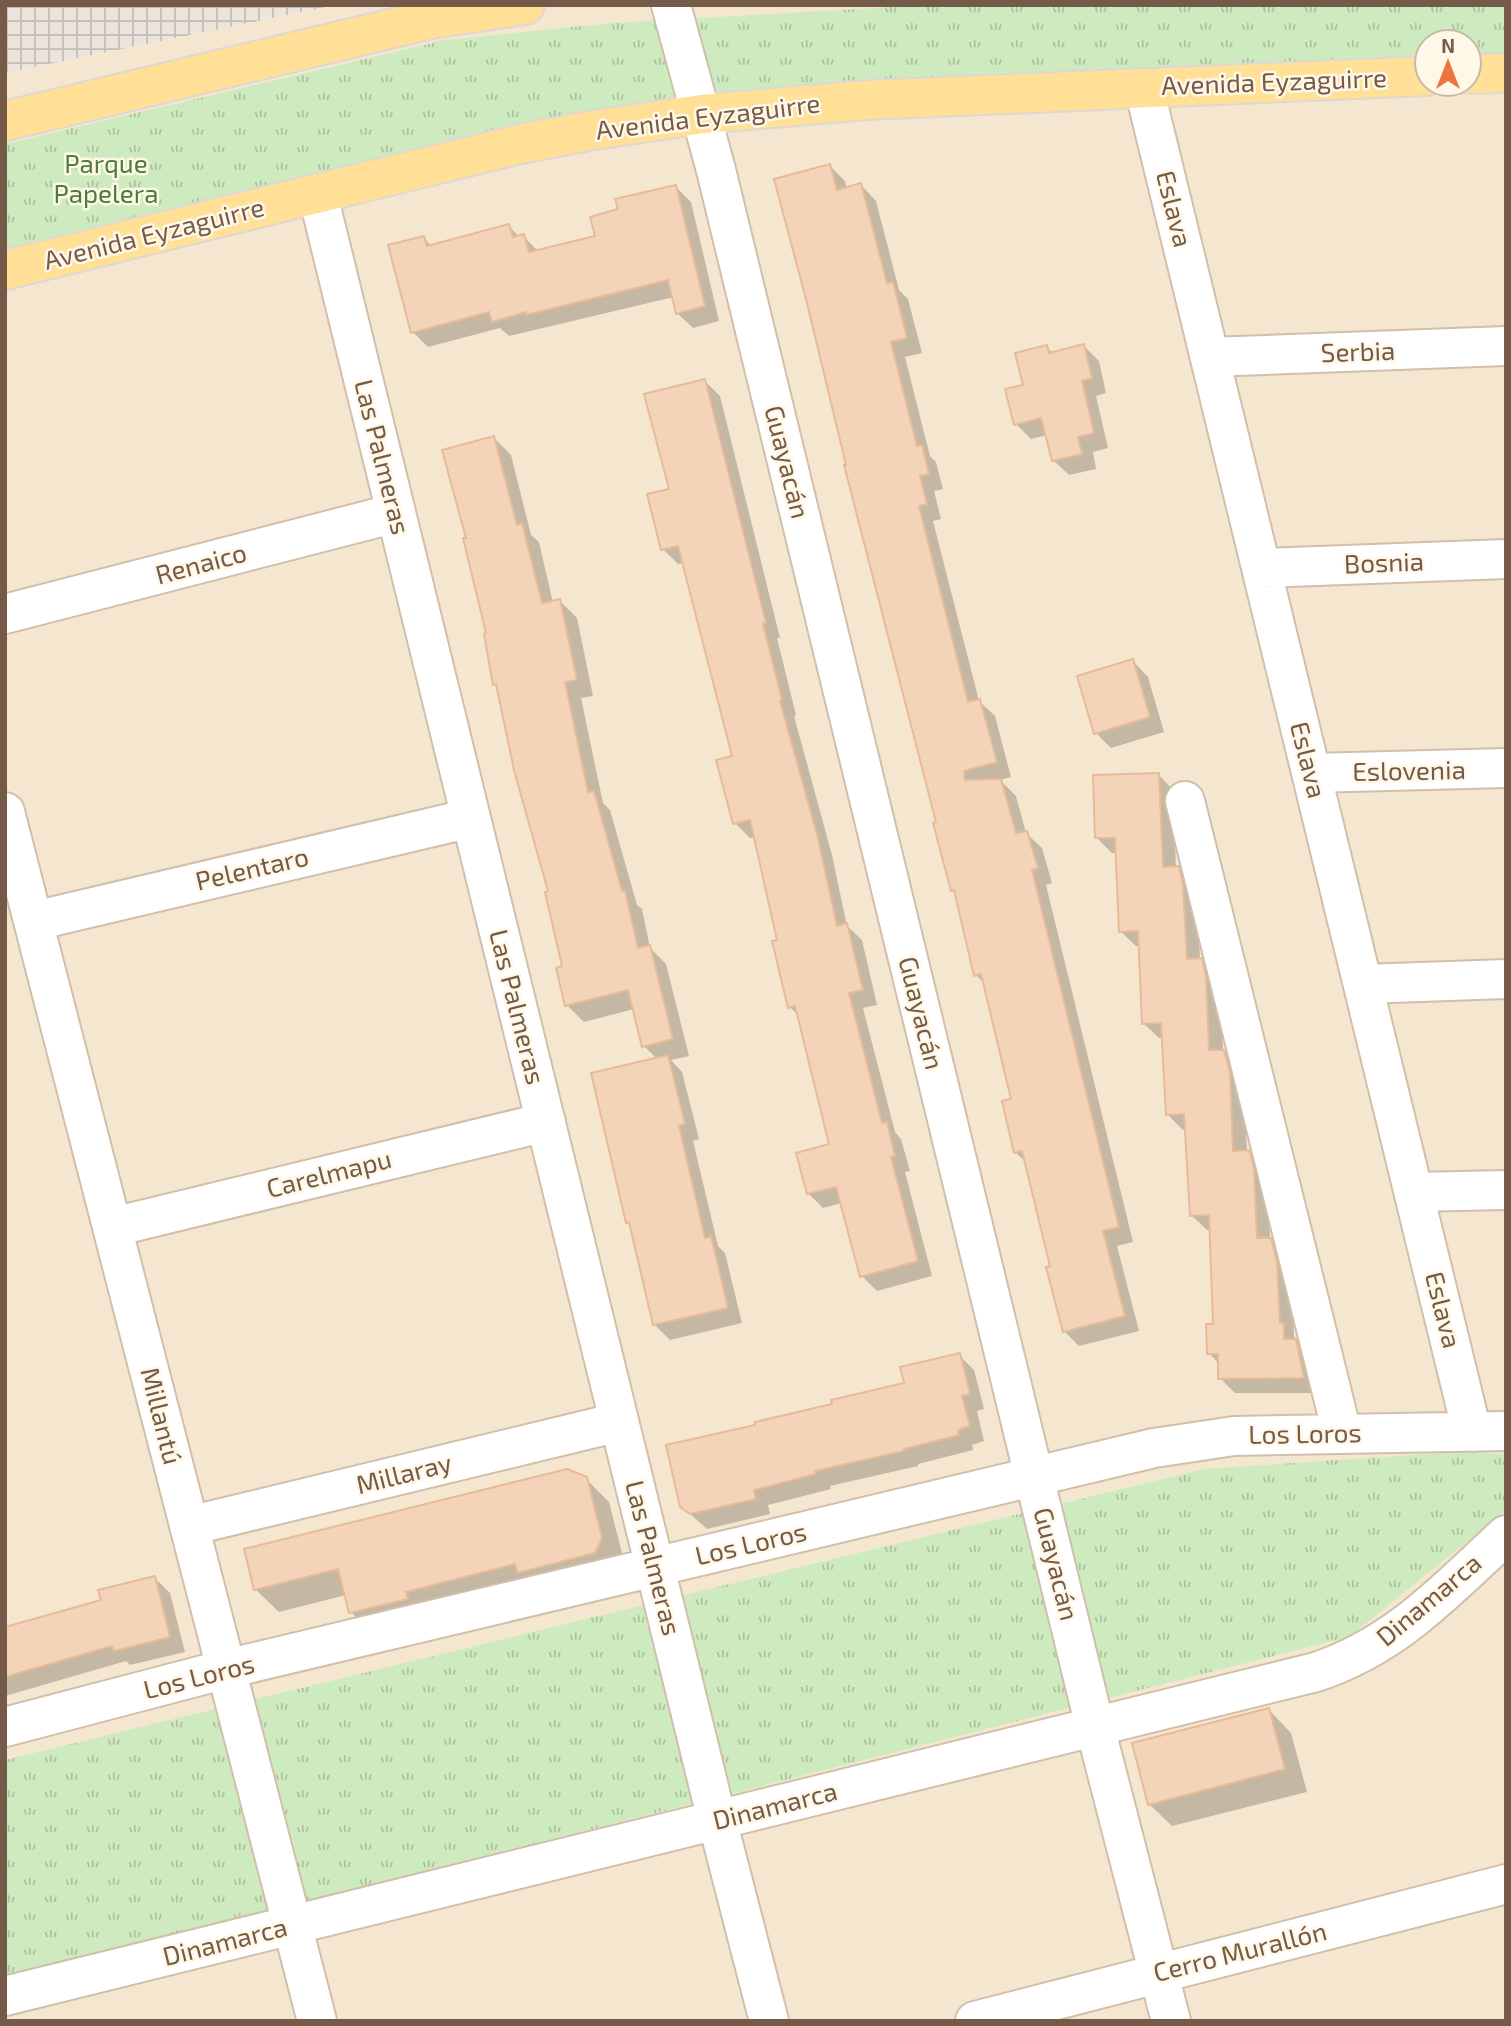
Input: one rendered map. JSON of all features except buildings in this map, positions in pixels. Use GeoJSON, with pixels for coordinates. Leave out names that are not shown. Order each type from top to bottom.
{"type":"FeatureCollection","features":[{"type":"Feature","properties":{"kind":"main road"},"geometry":{"type":"LineString","coordinates":[[5,121],[431,19],[525,5]]}},
{"type":"Feature","properties":{"kind":"main road","name":"Avenida Eyzaguirre"},"geometry":{"type":"LineString","coordinates":[[5,270],[520,144],[702,114],[867,100],[1413,77]]}},
{"type":"Feature","properties":{"kind":"street","name":"Guayacán"},"geometry":{"type":"LineString","coordinates":[[671,5],[702,114],[1095,1727],[1171,2021]]}},
{"type":"Feature","properties":{"kind":"street","name":"Eslava"},"geometry":{"type":"LineString","coordinates":[[1144,88],[1414,1192],[1489,1431]]}},
{"type":"Feature","properties":{"kind":"street","name":"Las Palmeras"},"geometry":{"type":"LineString","coordinates":[[318,194],[717,1820],[769,2021]]}},
{"type":"Feature","properties":{"kind":"street","name":"Serbia"},"geometry":{"type":"LineString","coordinates":[[1210,357],[1506,346]]}},
{"type":"Feature","properties":{"kind":"street","name":"Renaico"},"geometry":{"type":"LineString","coordinates":[[5,614],[396,513]]}},
{"type":"Feature","properties":{"kind":"street","name":"Bosnia"},"geometry":{"type":"LineString","coordinates":[[1262,568],[1506,559]]}},
{"type":"Feature","properties":{"kind":"street","name":"Eslovenia"},"geometry":{"type":"LineString","coordinates":[[1312,773],[1506,768]]}},
{"type":"Feature","properties":{"kind":"street"},"geometry":{"type":"LineString","coordinates":[[1185,801],[1342,1433]]}},
{"type":"Feature","properties":{"kind":"street","name":"Millantú"},"geometry":{"type":"LineString","coordinates":[[5,811],[317,2021]]}},
{"type":"Feature","properties":{"kind":"street","name":"Pelentaro"},"geometry":{"type":"LineString","coordinates":[[34,921],[471,818]]}},
{"type":"Feature","properties":{"kind":"street"},"geometry":{"type":"LineString","coordinates":[[1363,984],[1506,979]]}},
{"type":"Feature","properties":{"kind":"street","name":"Carelmapu"},"geometry":{"type":"LineString","coordinates":[[113,1227],[546,1122]]}},
{"type":"Feature","properties":{"kind":"street"},"geometry":{"type":"LineString","coordinates":[[1414,1192],[1506,1190]]}},
{"type":"Feature","properties":{"kind":"street","name":"Millaray"},"geometry":{"type":"LineString","coordinates":[[190,1526],[619,1422]]}},
{"type":"Feature","properties":{"kind":"street","name":"Los Loros"},"geometry":{"type":"LineString","coordinates":[[5,1727],[226,1669],[1034,1476],[1194,1441],[1234,1436],[1489,1431]]}},
{"type":"Feature","properties":{"kind":"street","name":"Dinamarca"},"geometry":{"type":"LineString","coordinates":[[5,1996],[1316,1672],[1353,1658],[1396,1633],[1425,1610],[1506,1535]]}},
{"type":"Feature","properties":{"kind":"street","name":"Cerro Murallón"},"geometry":{"type":"LineString","coordinates":[[975,2021],[1506,1884]]}},
{"type":"Feature","properties":{"kind":"shaded area"},"geometry":{"type":"Polygon","coordinates":[[[5,5],[336,5],[5,73],[5,5]]]}},
{"type":"Feature","properties":{"kind":"shaded area"},"geometry":{"type":"Polygon","coordinates":[[[336,5],[1506,5],[1506,2021],[5,2021],[5,73],[336,5]]]}},
{"type":"Feature","properties":{"kind":"green space","name":"Parque Papelera"},"geometry":{"type":"Polygon","coordinates":[[[929,5],[1506,5],[1506,58],[1483,59],[1483,28],[1413,28],[1413,63],[770,90],[5,261],[5,144],[445,40],[612,23],[929,5]]]}},
{"type":"Feature","properties":{"kind":"green space"},"geometry":{"type":"Polygon","coordinates":[[[1474,1451],[1506,1455],[1506,1510],[1349,1637],[5,1978],[5,1760],[1204,1469],[1474,1451]]]}}]}
